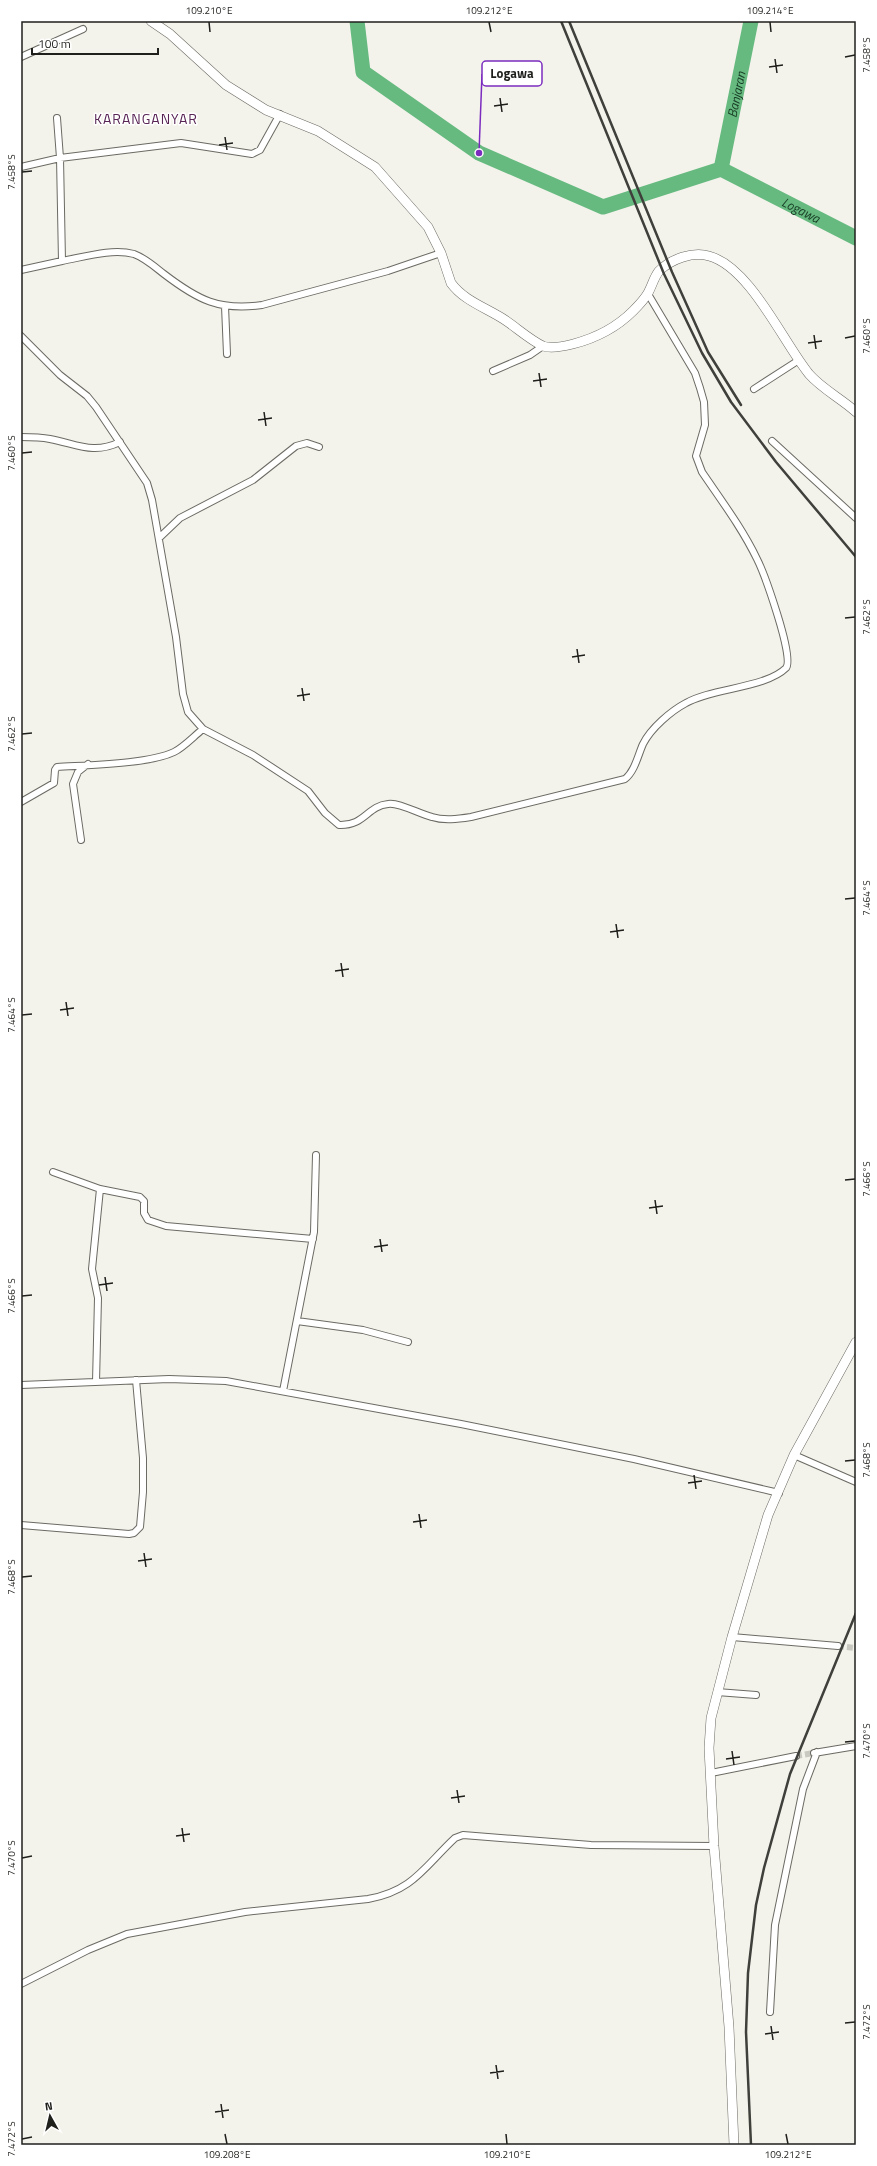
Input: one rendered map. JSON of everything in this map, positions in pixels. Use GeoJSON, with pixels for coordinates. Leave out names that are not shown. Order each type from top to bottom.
{"type":"FeatureCollection","features":[{"type":"Feature","properties":{"kind":"street"},"geometry":{"type":"LineString","coordinates":[[152,21],[170,34],[226,85],[278,117],[318,131],[375,167],[423,219],[451,283],[460,293],[544,346]]}},
{"type":"Feature","properties":{"kind":"street"},"geometry":{"type":"LineString","coordinates":[[21,57],[83,29]]}},
{"type":"Feature","properties":{"kind":"street"},"geometry":{"type":"LineString","coordinates":[[21,167],[60,158],[181,144],[252,154],[260,150],[278,117]]}},
{"type":"Feature","properties":{"kind":"street"},"geometry":{"type":"LineString","coordinates":[[57,118],[60,158],[62,261]]}},
{"type":"Feature","properties":{"kind":"street"},"geometry":{"type":"LineString","coordinates":[[21,270],[62,261],[112,253],[136,255],[146,260],[190,294],[225,306],[245,307],[262,305],[388,271],[439,254]]}},
{"type":"Feature","properties":{"kind":"street"},"geometry":{"type":"LineString","coordinates":[[493,371],[530,355],[544,346],[567,345],[605,333],[627,316],[648,294],[659,271],[674,260],[700,254],[717,258],[744,281],[783,333],[799,360],[819,383],[856,412]]}},
{"type":"Feature","properties":{"kind":"street"},"geometry":{"type":"LineString","coordinates":[[21,336],[60,375],[87,396],[147,483],[159,538],[176,637],[185,703],[192,717],[203,729],[253,755],[308,791],[325,814],[339,825],[356,824],[376,808],[389,803],[433,818],[459,818],[482,815],[625,779],[632,770],[643,744],[650,733],[686,702],[756,683],[784,669],[789,661],[785,639],[758,560],[702,472],[696,456],[705,425],[704,402],[695,373],[648,294]]}},
{"type":"Feature","properties":{"kind":"street"},"geometry":{"type":"LineString","coordinates":[[225,306],[227,354]]}},
{"type":"Feature","properties":{"kind":"street"},"geometry":{"type":"LineString","coordinates":[[754,389],[799,360]]}},
{"type":"Feature","properties":{"kind":"street"},"geometry":{"type":"LineString","coordinates":[[21,437],[47,438],[78,446],[99,449],[120,442]]}},
{"type":"Feature","properties":{"kind":"street"},"geometry":{"type":"LineString","coordinates":[[772,441],[856,518]]}},
{"type":"Feature","properties":{"kind":"street"},"geometry":{"type":"LineString","coordinates":[[159,538],[180,518],[253,480],[296,446],[312,444],[319,447]]}},
{"type":"Feature","properties":{"kind":"street"},"geometry":{"type":"LineString","coordinates":[[21,802],[54,783],[56,768],[146,759],[168,754],[176,751],[203,729]]}},
{"type":"Feature","properties":{"kind":"street"},"geometry":{"type":"LineString","coordinates":[[81,840],[73,784],[78,772],[88,764]]}},
{"type":"Feature","properties":{"kind":"street"},"geometry":{"type":"LineString","coordinates":[[283,1391],[313,1239],[316,1155]]}},
{"type":"Feature","properties":{"kind":"street"},"geometry":{"type":"LineString","coordinates":[[53,1172],[100,1189],[140,1197],[144,1201],[144,1212],[148,1220],[166,1226],[313,1239]]}},
{"type":"Feature","properties":{"kind":"street"},"geometry":{"type":"LineString","coordinates":[[96,1382],[98,1298],[92,1269],[100,1189]]}},
{"type":"Feature","properties":{"kind":"street"},"geometry":{"type":"LineString","coordinates":[[297,1321],[357,1329],[408,1342]]}},
{"type":"Feature","properties":{"kind":"street"},"geometry":{"type":"LineString","coordinates":[[734,2145],[729,2026],[714,1846],[709,1748],[711,1718],[732,1637],[768,1516],[794,1456],[856,1342]]}},
{"type":"Feature","properties":{"kind":"street"},"geometry":{"type":"LineString","coordinates":[[21,1525],[129,1534],[138,1530],[142,1524],[144,1492],[143,1458],[136,1380]]}},
{"type":"Feature","properties":{"kind":"street"},"geometry":{"type":"LineString","coordinates":[[21,1385],[136,1380],[216,1380],[461,1424],[634,1459],[778,1493]]}},
{"type":"Feature","properties":{"kind":"street"},"geometry":{"type":"LineString","coordinates":[[794,1456],[856,1482]]}},
{"type":"Feature","properties":{"kind":"street"},"geometry":{"type":"LineString","coordinates":[[732,1637],[838,1646]]}},
{"type":"Feature","properties":{"kind":"street"},"geometry":{"type":"LineString","coordinates":[[717,1692],[756,1695]]}},
{"type":"Feature","properties":{"kind":"street"},"geometry":{"type":"LineString","coordinates":[[770,2012],[775,1925],[803,1789],[816,1752],[856,1746]]}},
{"type":"Feature","properties":{"kind":"street"},"geometry":{"type":"LineString","coordinates":[[711,1773],[796,1756]]}},
{"type":"Feature","properties":{"kind":"street"},"geometry":{"type":"LineString","coordinates":[[21,1984],[88,1950],[127,1934],[245,1912],[385,1896],[414,1880],[455,1838],[463,1835],[591,1845],[714,1846]]}},
{"type":"Feature","properties":{"kind":"waterway","name":"Logawa"},"geometry":{"type":"LineString","coordinates":[[357,21],[363,72],[479,153],[603,207],[721,169],[856,238]]}},
{"type":"Feature","properties":{"kind":"waterway","name":"Banjaran"},"geometry":{"type":"LineString","coordinates":[[721,169],[751,21]]}},
{"type":"Feature","properties":{"kind":"tunnel"},"geometry":{"type":"LineString","coordinates":[[838,1646],[856,1648]]}},
{"type":"Feature","properties":{"kind":"tunnel"},"geometry":{"type":"LineString","coordinates":[[796,1756],[814,1753]]}},
{"type":"Feature","properties":{"kind":"railway"},"geometry":{"type":"LineString","coordinates":[[561,21],[664,274],[702,353],[731,402],[776,462],[856,557]]}},
{"type":"Feature","properties":{"kind":"railway"},"geometry":{"type":"LineString","coordinates":[[569,21],[672,272],[708,352],[741,405]]}},
{"type":"Feature","properties":{"kind":"railway"},"geometry":{"type":"LineString","coordinates":[[751,2145],[746,2032],[748,1973],[756,1905],[764,1868],[790,1774],[856,1613]]}},
{"type":"Feature","properties":{"kind":"place","name":"Logawa"},"geometry":{"type":"Point","coordinates":[479,153]}},
{"type":"Feature","properties":{"kind":"district","name":"KARANGANYAR"},"geometry":{"type":"Point","coordinates":[146,119]}}]}
